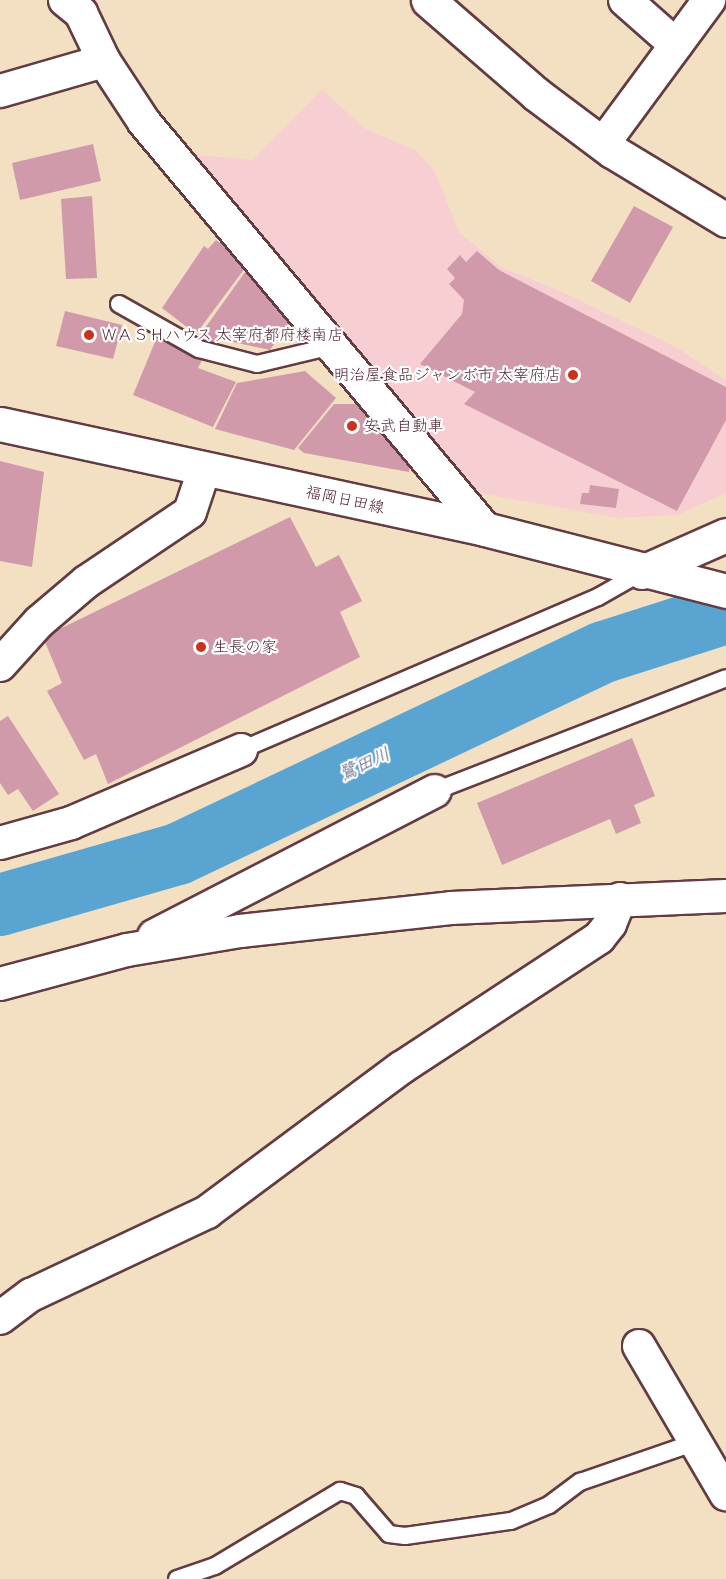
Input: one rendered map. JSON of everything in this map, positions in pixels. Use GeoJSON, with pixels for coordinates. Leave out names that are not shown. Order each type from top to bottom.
{"type":"FeatureCollection","features":[{"type":"Feature","properties":{"kind":"main road"},"geometry":{"type":"LineString","coordinates":[[428,0],[536,94],[603,144],[726,220]]}},
{"type":"Feature","properties":{"kind":"main road","name":"福岡日田線"},"geometry":{"type":"LineString","coordinates":[[0,424],[485,529],[642,572],[726,591]]}},
{"type":"Feature","properties":{"kind":"main road"},"geometry":{"type":"LineString","coordinates":[[642,572],[726,535]]}},
{"type":"Feature","properties":{"kind":"street"},"geometry":{"type":"LineString","coordinates":[[65,0],[81,13],[104,61],[144,122],[328,347],[485,529]]}},
{"type":"Feature","properties":{"kind":"street"},"geometry":{"type":"LineString","coordinates":[[625,0],[676,45]]}},
{"type":"Feature","properties":{"kind":"street"},"geometry":{"type":"LineString","coordinates":[[603,144],[709,0]]}},
{"type":"Feature","properties":{"kind":"street"},"geometry":{"type":"LineString","coordinates":[[0,91],[104,61]]}},
{"type":"Feature","properties":{"kind":"street"},"geometry":{"type":"LineString","coordinates":[[0,664],[39,622],[86,582],[190,512],[204,470]]}},
{"type":"Feature","properties":{"kind":"street"},"geometry":{"type":"LineString","coordinates":[[0,843],[72,823],[241,750]]}},
{"type":"Feature","properties":{"kind":"street"},"geometry":{"type":"LineString","coordinates":[[127,950],[435,791]]}},
{"type":"Feature","properties":{"kind":"street"},"geometry":{"type":"LineString","coordinates":[[0,984],[127,950],[240,931],[451,908],[726,896]]}},
{"type":"Feature","properties":{"kind":"street"},"geometry":{"type":"LineString","coordinates":[[0,1318],[31,1295],[207,1212],[401,1068],[598,938],[610,924],[620,899]]}},
{"type":"Feature","properties":{"kind":"street"},"geometry":{"type":"LineString","coordinates":[[639,1346],[693,1443],[726,1494]]}},
{"type":"Feature","properties":{"kind":"lane"},"geometry":{"type":"LineString","coordinates":[[119,304],[199,349],[257,364],[328,347]]}},
{"type":"Feature","properties":{"kind":"lane"},"geometry":{"type":"LineString","coordinates":[[241,750],[598,597],[642,572]]}},
{"type":"Feature","properties":{"kind":"lane"},"geometry":{"type":"LineString","coordinates":[[435,791],[726,678]]}},
{"type":"Feature","properties":{"kind":"lane"},"geometry":{"type":"LineString","coordinates":[[177,1579],[215,1566],[340,1491],[356,1497],[389,1534],[464,1528],[511,1521],[549,1505],[580,1482],[693,1443]]}},
{"type":"Feature","properties":{"kind":"shaded area","name":"明治屋食品ジャンボ市 太宰府店"},"geometry":{"type":"Polygon","coordinates":[[[322,89],[364,128],[415,150],[434,170],[459,232],[502,268],[558,290],[676,347],[726,380],[726,493],[678,515],[618,518],[457,489],[177,153],[253,160],[322,89]]]}},
{"type":"Feature","properties":{"kind":"building"},"geometry":{"type":"Polygon","coordinates":[[[93,144],[101,181],[20,200],[12,163],[93,144]]]}},
{"type":"Feature","properties":{"kind":"building"},"geometry":{"type":"Polygon","coordinates":[[[92,196],[97,278],[66,279],[61,199],[92,196]]]}},
{"type":"Feature","properties":{"kind":"building"},"geometry":{"type":"Polygon","coordinates":[[[634,206],[673,227],[630,303],[591,281],[634,206]]]}},
{"type":"Feature","properties":{"kind":"building"},"geometry":{"type":"Polygon","coordinates":[[[216,240],[248,264],[196,334],[162,308],[204,246],[208,249],[216,240]]]}},
{"type":"Feature","properties":{"kind":"building","name":"明治屋食品ジャンボ市 太宰府店"},"geometry":{"type":"Polygon","coordinates":[[[477,251],[499,270],[726,387],[726,420],[677,511],[464,404],[475,392],[420,364],[462,314],[464,300],[449,284],[455,278],[447,269],[460,255],[466,262],[477,251]]]}},
{"type":"Feature","properties":{"kind":"building"},"geometry":{"type":"Polygon","coordinates":[[[248,268],[290,322],[270,350],[219,339],[213,344],[200,335],[248,268]]]}},
{"type":"Feature","properties":{"kind":"building","name":"ＷＡＳＨハウス 太宰府都府楼南店"},"geometry":{"type":"Polygon","coordinates":[[[65,311],[122,325],[113,359],[56,346],[65,311]]]}},
{"type":"Feature","properties":{"kind":"building"},"geometry":{"type":"Polygon","coordinates":[[[157,337],[203,358],[198,368],[236,382],[213,427],[133,395],[157,337]]]}},
{"type":"Feature","properties":{"kind":"building"},"geometry":{"type":"Polygon","coordinates":[[[305,371],[336,398],[294,450],[215,429],[237,383],[305,371]]]}},
{"type":"Feature","properties":{"kind":"building","name":"安武自動車"},"geometry":{"type":"Polygon","coordinates":[[[334,404],[370,404],[413,454],[409,472],[304,453],[298,448],[334,404]]]}},
{"type":"Feature","properties":{"kind":"building"},"geometry":{"type":"Polygon","coordinates":[[[0,461],[44,472],[32,567],[0,561],[0,461]]]}},
{"type":"Feature","properties":{"kind":"building"},"geometry":{"type":"Polygon","coordinates":[[[590,485],[619,489],[616,508],[580,504],[582,493],[589,493],[590,485]]]}},
{"type":"Feature","properties":{"kind":"building","name":"生長の家"},"geometry":{"type":"Polygon","coordinates":[[[290,517],[316,567],[339,555],[362,601],[340,612],[360,657],[108,784],[96,754],[84,760],[47,691],[62,683],[43,637],[290,517]]]}},
{"type":"Feature","properties":{"kind":"building"},"geometry":{"type":"Polygon","coordinates":[[[8,716],[59,794],[33,811],[18,789],[8,795],[0,783],[0,721],[8,716]]]}},
{"type":"Feature","properties":{"kind":"building"},"geometry":{"type":"Polygon","coordinates":[[[632,738],[655,796],[634,805],[641,823],[616,834],[610,819],[502,865],[477,803],[632,738]]]}},
{"type":"Feature","properties":{"kind":"waterway","name":"鷺田川"},"geometry":{"type":"LineString","coordinates":[[0,905],[178,854],[604,652],[726,613]]}},
{"type":"Feature","properties":{"kind":"place","name":"ＷＡＳＨハウス 太宰府都府楼南店"},"geometry":{"type":"Point","coordinates":[89,335]}},
{"type":"Feature","properties":{"kind":"place","name":"明治屋食品ジャンボ市 太宰府店"},"geometry":{"type":"Point","coordinates":[573,375]}},
{"type":"Feature","properties":{"kind":"place","name":"安武自動車"},"geometry":{"type":"Point","coordinates":[352,426]}},
{"type":"Feature","properties":{"kind":"place","name":"生長の家"},"geometry":{"type":"Point","coordinates":[201,647]}}]}
